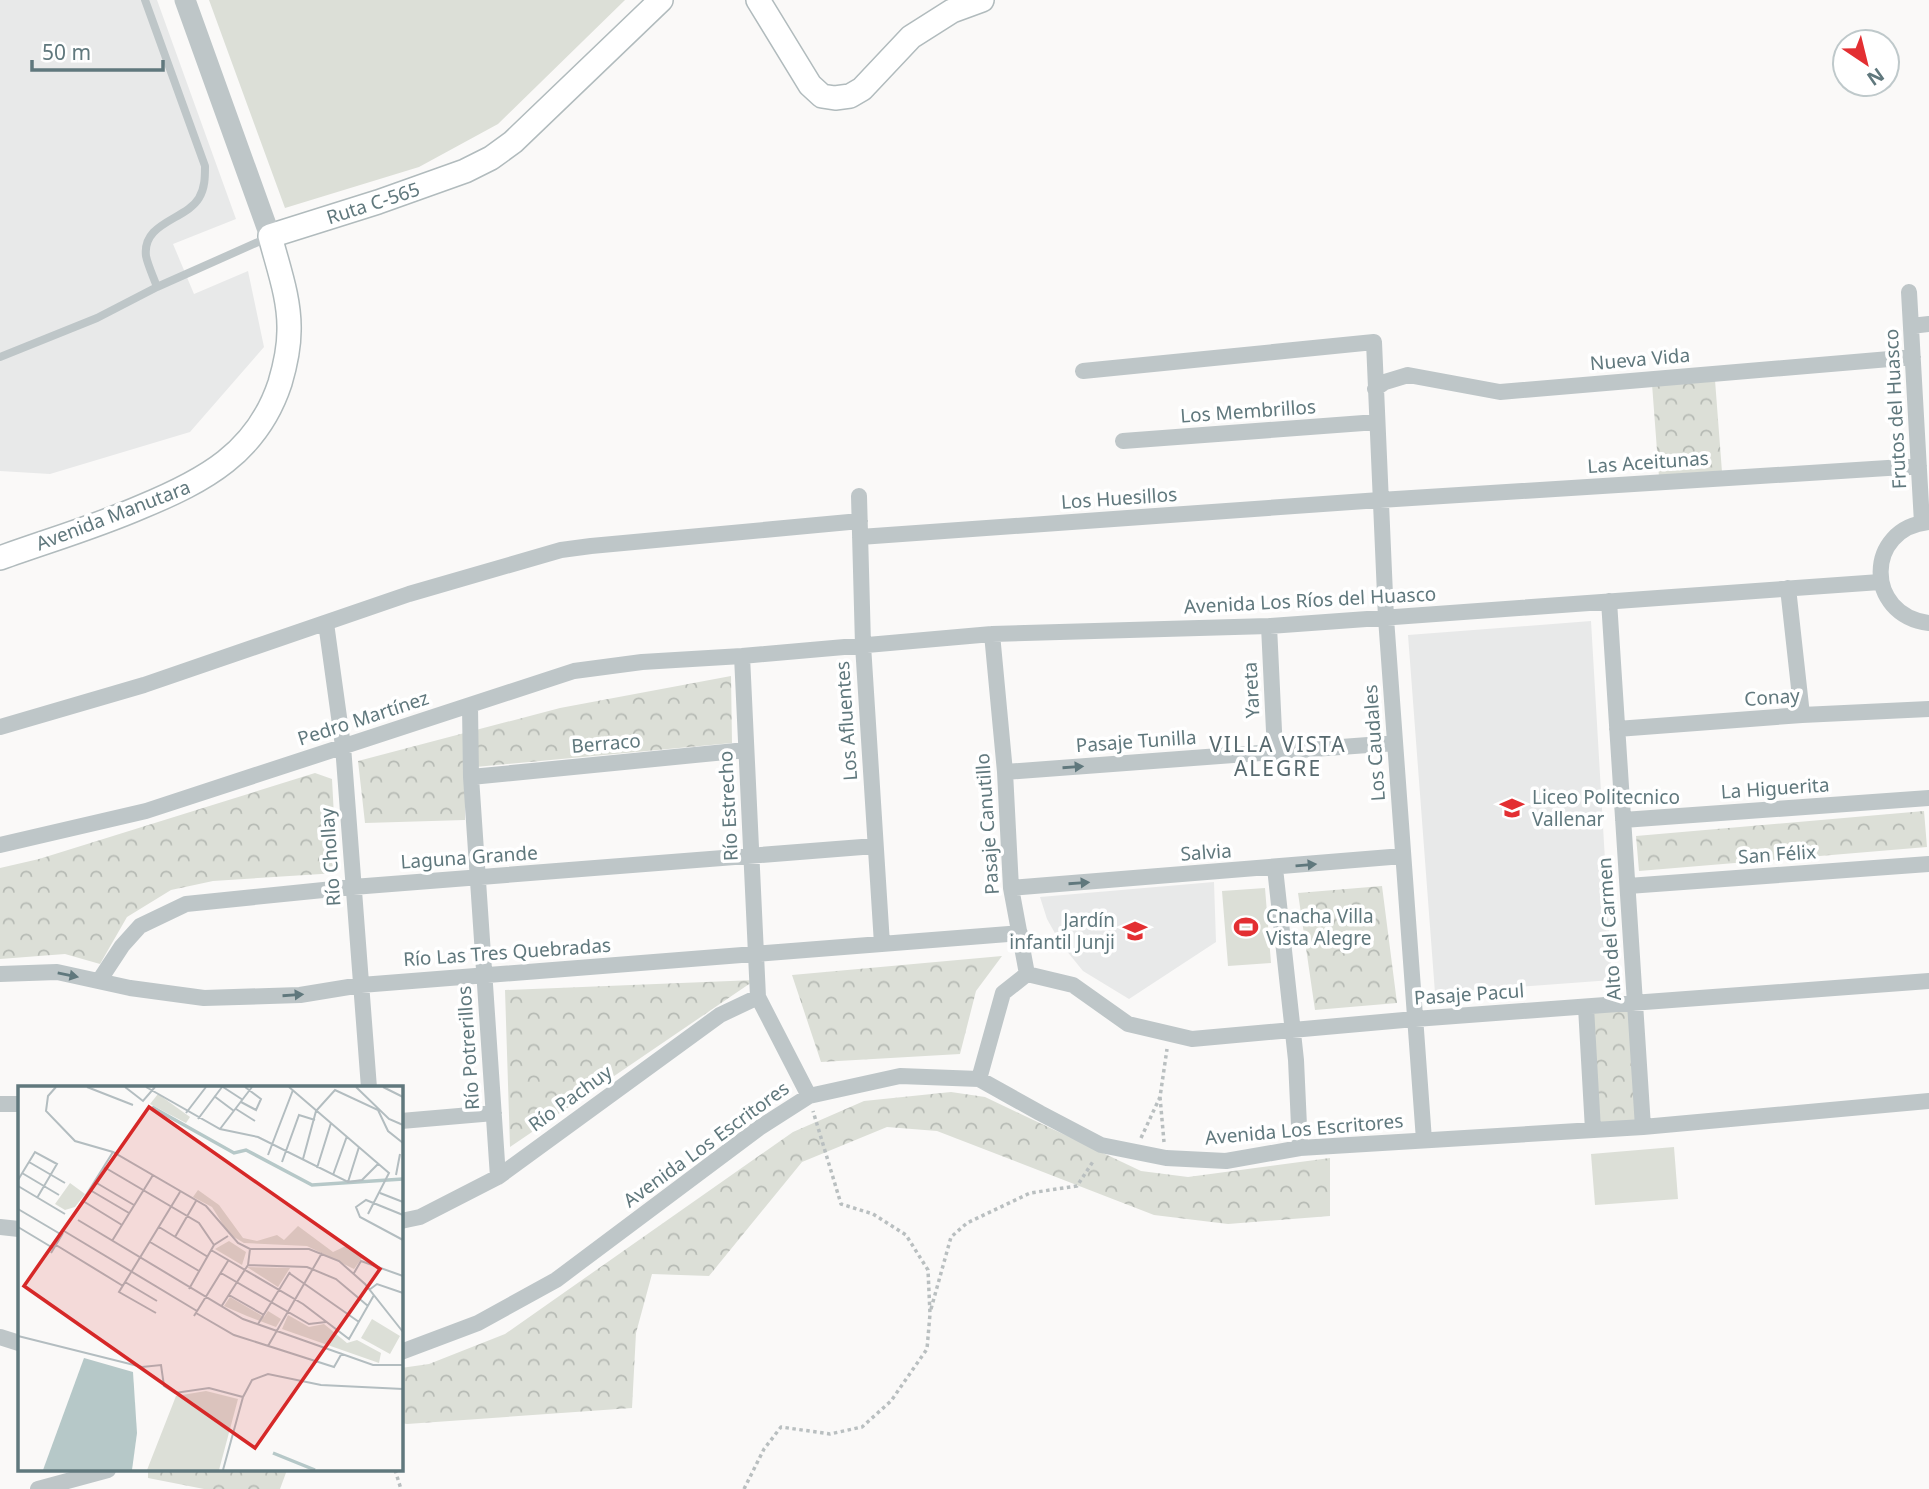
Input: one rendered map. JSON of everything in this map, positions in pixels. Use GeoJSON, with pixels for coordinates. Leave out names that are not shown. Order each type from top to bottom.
{"type":"FeatureCollection","features":[{"type":"Feature","properties":{"kind":"main road","name":"Ruta C-565"},"geometry":{"type":"LineString","coordinates":[[270,236],[465,172],[491,159],[513,142],[662,0]]}},
{"type":"Feature","properties":{"kind":"main road"},"geometry":{"type":"LineString","coordinates":[[758,0],[810,85],[822,96],[835,98],[850,96],[862,89],[911,37],[952,11],[982,0]]}},
{"type":"Feature","properties":{"kind":"main road","name":"Avenida Manutara"},"geometry":{"type":"LineString","coordinates":[[0,558],[106,522],[180,491],[219,468],[255,432],[277,391],[288,351],[286,298],[270,236]]}},
{"type":"Feature","properties":{"kind":"street"},"geometry":{"type":"LineString","coordinates":[[185,0],[270,236]]}},
{"type":"Feature","properties":{"kind":"street","name":"Frutos del Huasco"},"geometry":{"type":"LineString","coordinates":[[1909,292],[1913,357],[1923,435],[1919,466],[1926,522]]}},
{"type":"Feature","properties":{"kind":"street"},"geometry":{"type":"LineString","coordinates":[[1911,326],[1929,324]]}},
{"type":"Feature","properties":{"kind":"street","name":"Los Caudales"},"geometry":{"type":"LineString","coordinates":[[1083,371],[1374,342],[1386,618],[1424,1140]]}},
{"type":"Feature","properties":{"kind":"street","name":"Nueva Vida"},"geometry":{"type":"LineString","coordinates":[[1375,389],[1385,382],[1408,375],[1500,392],[1913,357]]}},
{"type":"Feature","properties":{"kind":"street","name":"Los Membrillos"},"geometry":{"type":"LineString","coordinates":[[1123,441],[1377,422]]}},
{"type":"Feature","properties":{"kind":"street","name":"Las Aceitunas"},"geometry":{"type":"LineString","coordinates":[[1380,500],[1919,466]]}},
{"type":"Feature","properties":{"kind":"street","name":"Los Afluentes"},"geometry":{"type":"LineString","coordinates":[[859,496],[863,645],[882,944]]}},
{"type":"Feature","properties":{"kind":"street","name":"Los Huesillos"},"geometry":{"type":"LineString","coordinates":[[0,727],[144,685],[409,594],[561,550],[591,545],[1380,500]]}},
{"type":"Feature","properties":{"kind":"street"},"geometry":{"type":"LineString","coordinates":[[1926,522],[1898,534],[1889,544],[1883,555],[1880,582],[1893,606],[1904,615],[1929,623]]}},
{"type":"Feature","properties":{"kind":"street","name":"Avenida Los Ríos del Huasco"},"geometry":{"type":"LineString","coordinates":[[743,656],[992,634],[1269,626],[1880,582]]}},
{"type":"Feature","properties":{"kind":"street"},"geometry":{"type":"LineString","coordinates":[[1788,588],[1802,715]]}},
{"type":"Feature","properties":{"kind":"street","name":"Alto del Carmen"},"geometry":{"type":"LineString","coordinates":[[1609,601],[1643,1127]]}},
{"type":"Feature","properties":{"kind":"street","name":"Río Chollay"},"geometry":{"type":"LineString","coordinates":[[326,623],[343,746],[369,1086]]}},
{"type":"Feature","properties":{"kind":"street","name":"Yareta"},"geometry":{"type":"LineString","coordinates":[[1269,626],[1275,752]]}},
{"type":"Feature","properties":{"kind":"street","name":"Pasaje Canutillo"},"geometry":{"type":"LineString","coordinates":[[992,634],[1005,772],[1011,888],[1027,974]]}},
{"type":"Feature","properties":{"kind":"street","name":"Pedro Martínez"},"geometry":{"type":"LineString","coordinates":[[0,845],[146,811],[574,671],[642,662],[743,656]]}},
{"type":"Feature","properties":{"kind":"street","name":"Río Estrecho"},"geometry":{"type":"LineString","coordinates":[[743,656],[757,954]]}},
{"type":"Feature","properties":{"kind":"street","name":"Río Potrerillos"},"geometry":{"type":"LineString","coordinates":[[470,706],[471,777],[498,1177]]}},
{"type":"Feature","properties":{"kind":"street","name":"Conay"},"geometry":{"type":"LineString","coordinates":[[1617,729],[1802,715],[1929,709]]}},
{"type":"Feature","properties":{"kind":"street","name":"Pasaje Tunilla"},"geometry":{"type":"LineString","coordinates":[[1005,772],[1395,743]]}},
{"type":"Feature","properties":{"kind":"street","name":"Berraco"},"geometry":{"type":"LineString","coordinates":[[471,777],[746,750]]}},
{"type":"Feature","properties":{"kind":"street","name":"La Higuerita"},"geometry":{"type":"LineString","coordinates":[[1623,820],[1929,798]]}},
{"type":"Feature","properties":{"kind":"street","name":"Laguna Grande"},"geometry":{"type":"LineString","coordinates":[[99,981],[122,946],[140,926],[186,904],[353,887],[875,846]]}},
{"type":"Feature","properties":{"kind":"street","name":"Salvia"},"geometry":{"type":"LineString","coordinates":[[1011,888],[1403,856]]}},
{"type":"Feature","properties":{"kind":"street","name":"San Félix"},"geometry":{"type":"LineString","coordinates":[[1628,886],[1929,864]]}},
{"type":"Feature","properties":{"kind":"street"},"geometry":{"type":"LineString","coordinates":[[1275,868],[1296,1060],[1300,1148]]}},
{"type":"Feature","properties":{"kind":"street","name":"Río Las Tres Quebradas"},"geometry":{"type":"LineString","coordinates":[[0,974],[57,972],[130,988],[204,998],[300,995],[361,985],[1020,933]]}},
{"type":"Feature","properties":{"kind":"street"},"geometry":{"type":"LineString","coordinates":[[757,954],[758,997],[809,1096]]}},
{"type":"Feature","properties":{"kind":"street"},"geometry":{"type":"LineString","coordinates":[[979,1079],[1003,993],[1027,974]]}},
{"type":"Feature","properties":{"kind":"street","name":"Pasaje Pacul"},"geometry":{"type":"LineString","coordinates":[[1027,974],[1073,985],[1128,1024],[1192,1039],[1415,1019],[1929,981]]}},
{"type":"Feature","properties":{"kind":"street","name":"Río Pachuy"},"geometry":{"type":"LineString","coordinates":[[402,1221],[420,1217],[498,1177],[720,1015],[758,997]]}},
{"type":"Feature","properties":{"kind":"street","name":"Alto del Carmen"},"geometry":{"type":"LineString","coordinates":[[1586,1007],[1593,1130]]}},
{"type":"Feature","properties":{"kind":"street","name":"Avenida Los Escritores"},"geometry":{"type":"LineString","coordinates":[[402,1352],[478,1322],[556,1280],[759,1128],[809,1096],[900,1076],[979,1079],[1101,1145],[1166,1158],[1226,1161],[1300,1148],[1643,1127],[1929,1101]]}},
{"type":"Feature","properties":{"kind":"street"},"geometry":{"type":"LineString","coordinates":[[0,1104],[18,1104]]}},
{"type":"Feature","properties":{"kind":"street"},"geometry":{"type":"LineString","coordinates":[[402,1121],[494,1113]]}},
{"type":"Feature","properties":{"kind":"street"},"geometry":{"type":"LineString","coordinates":[[0,1227],[18,1228]]}},
{"type":"Feature","properties":{"kind":"street"},"geometry":{"type":"LineString","coordinates":[[0,1337],[18,1343]]}},
{"type":"Feature","properties":{"kind":"street"},"geometry":{"type":"LineString","coordinates":[[38,1489],[101,1472]]}},
{"type":"Feature","properties":{"kind":"lane"},"geometry":{"type":"LineString","coordinates":[[145,0],[205,166],[201,196],[193,206],[160,226],[150,237],[146,255],[157,287]]}},
{"type":"Feature","properties":{"kind":"lane"},"geometry":{"type":"LineString","coordinates":[[0,357],[97,317],[270,236]]}},
{"type":"Feature","properties":{"kind":"path"},"geometry":{"type":"LineString","coordinates":[[1166,1158],[1160,1097],[1169,1033]]}},
{"type":"Feature","properties":{"kind":"path"},"geometry":{"type":"LineString","coordinates":[[744,1489],[764,1449],[781,1427],[830,1434],[862,1427],[891,1401],[927,1349],[930,1314],[928,1270],[906,1235],[873,1213],[841,1204],[809,1096]]}},
{"type":"Feature","properties":{"kind":"path"},"geometry":{"type":"LineString","coordinates":[[1135,1152],[1160,1097]]}},
{"type":"Feature","properties":{"kind":"path"},"geometry":{"type":"LineString","coordinates":[[930,1314],[951,1237],[967,1223],[1030,1193],[1077,1185],[1101,1145]]}},
{"type":"Feature","properties":{"kind":"path"},"geometry":{"type":"LineString","coordinates":[[396,1472],[401,1489]]}},
{"type":"Feature","properties":{"kind":"shaded area"},"geometry":{"type":"Polygon","coordinates":[[[0,0],[157,0],[236,219],[173,244],[194,294],[248,271],[264,347],[190,432],[50,474],[0,471],[0,0]]]}},
{"type":"Feature","properties":{"kind":"shaded area","name":"Liceo Politecnico Vallenar"},"geometry":{"type":"Polygon","coordinates":[[[1591,621],[1612,980],[1435,993],[1408,635],[1591,621]]]}},
{"type":"Feature","properties":{"kind":"shaded area","name":"Jardín infantil Junji"},"geometry":{"type":"Polygon","coordinates":[[[1214,882],[1216,942],[1129,999],[1083,971],[1061,944],[1047,919],[1040,897],[1214,882]]]}},
{"type":"Feature","properties":{"kind":"green space"},"geometry":{"type":"Polygon","coordinates":[[[209,0],[625,0],[498,124],[419,167],[285,208],[209,0]]]}},
{"type":"Feature","properties":{"kind":"green space"},"geometry":{"type":"Polygon","coordinates":[[[1715,380],[1722,472],[1659,477],[1652,384],[1715,380]]]}},
{"type":"Feature","properties":{"kind":"green space"},"geometry":{"type":"Polygon","coordinates":[[[731,676],[732,743],[465,768],[465,820],[365,823],[358,761],[560,708],[731,676]]]}},
{"type":"Feature","properties":{"kind":"green space"},"geometry":{"type":"Polygon","coordinates":[[[315,773],[332,779],[337,873],[213,881],[171,890],[127,917],[100,964],[65,954],[0,959],[0,868],[39,859],[315,773]]]}},
{"type":"Feature","properties":{"kind":"green space"},"geometry":{"type":"Polygon","coordinates":[[[1924,811],[1927,847],[1639,871],[1636,836],[1924,811]]]}},
{"type":"Feature","properties":{"kind":"green space"},"geometry":{"type":"Polygon","coordinates":[[[1382,886],[1397,1003],[1315,1010],[1298,893],[1382,886]]]}},
{"type":"Feature","properties":{"kind":"green space","name":"Cnacha Villa Vista Alegre"},"geometry":{"type":"Polygon","coordinates":[[[1265,888],[1271,963],[1228,966],[1222,891],[1265,888]]]}},
{"type":"Feature","properties":{"kind":"green space"},"geometry":{"type":"Polygon","coordinates":[[[1002,956],[976,991],[960,1054],[821,1062],[792,975],[1002,956]]]}},
{"type":"Feature","properties":{"kind":"green space"},"geometry":{"type":"Polygon","coordinates":[[[755,980],[510,1147],[505,990],[755,980]]]}},
{"type":"Feature","properties":{"kind":"green space"},"geometry":{"type":"Polygon","coordinates":[[[1634,1005],[1643,1127],[1594,1129],[1587,1008],[1634,1005]]]}},
{"type":"Feature","properties":{"kind":"green space"},"geometry":{"type":"Polygon","coordinates":[[[951,1092],[985,1097],[1141,1171],[1188,1177],[1330,1158],[1330,1216],[1228,1224],[1154,1215],[937,1131],[887,1127],[802,1162],[709,1276],[652,1274],[636,1333],[632,1408],[402,1423],[402,1368],[429,1364],[505,1334],[793,1132],[864,1101],[951,1092]]]}},
{"type":"Feature","properties":{"kind":"green space"},"geometry":{"type":"Polygon","coordinates":[[[1674,1147],[1678,1199],[1595,1205],[1591,1154],[1674,1147]]]}},
{"type":"Feature","properties":{"kind":"green space"},"geometry":{"type":"Polygon","coordinates":[[[148,1472],[286,1472],[280,1489],[204,1489],[148,1478],[148,1472]]]}},
{"type":"Feature","properties":{"kind":"place","name":"Liceo Politecnico Vallenar"},"geometry":{"type":"Point","coordinates":[1512,808]}},
{"type":"Feature","properties":{"kind":"place","name":"Cnacha Villa Vista Alegre"},"geometry":{"type":"Point","coordinates":[1246,927]}},
{"type":"Feature","properties":{"kind":"place","name":"Jardín infantil Junji"},"geometry":{"type":"Point","coordinates":[1135,931]}},
{"type":"Feature","properties":{"kind":"district","name":"VILLA VISTA ALEGRE"},"geometry":{"type":"Point","coordinates":[1278,756]}}]}
